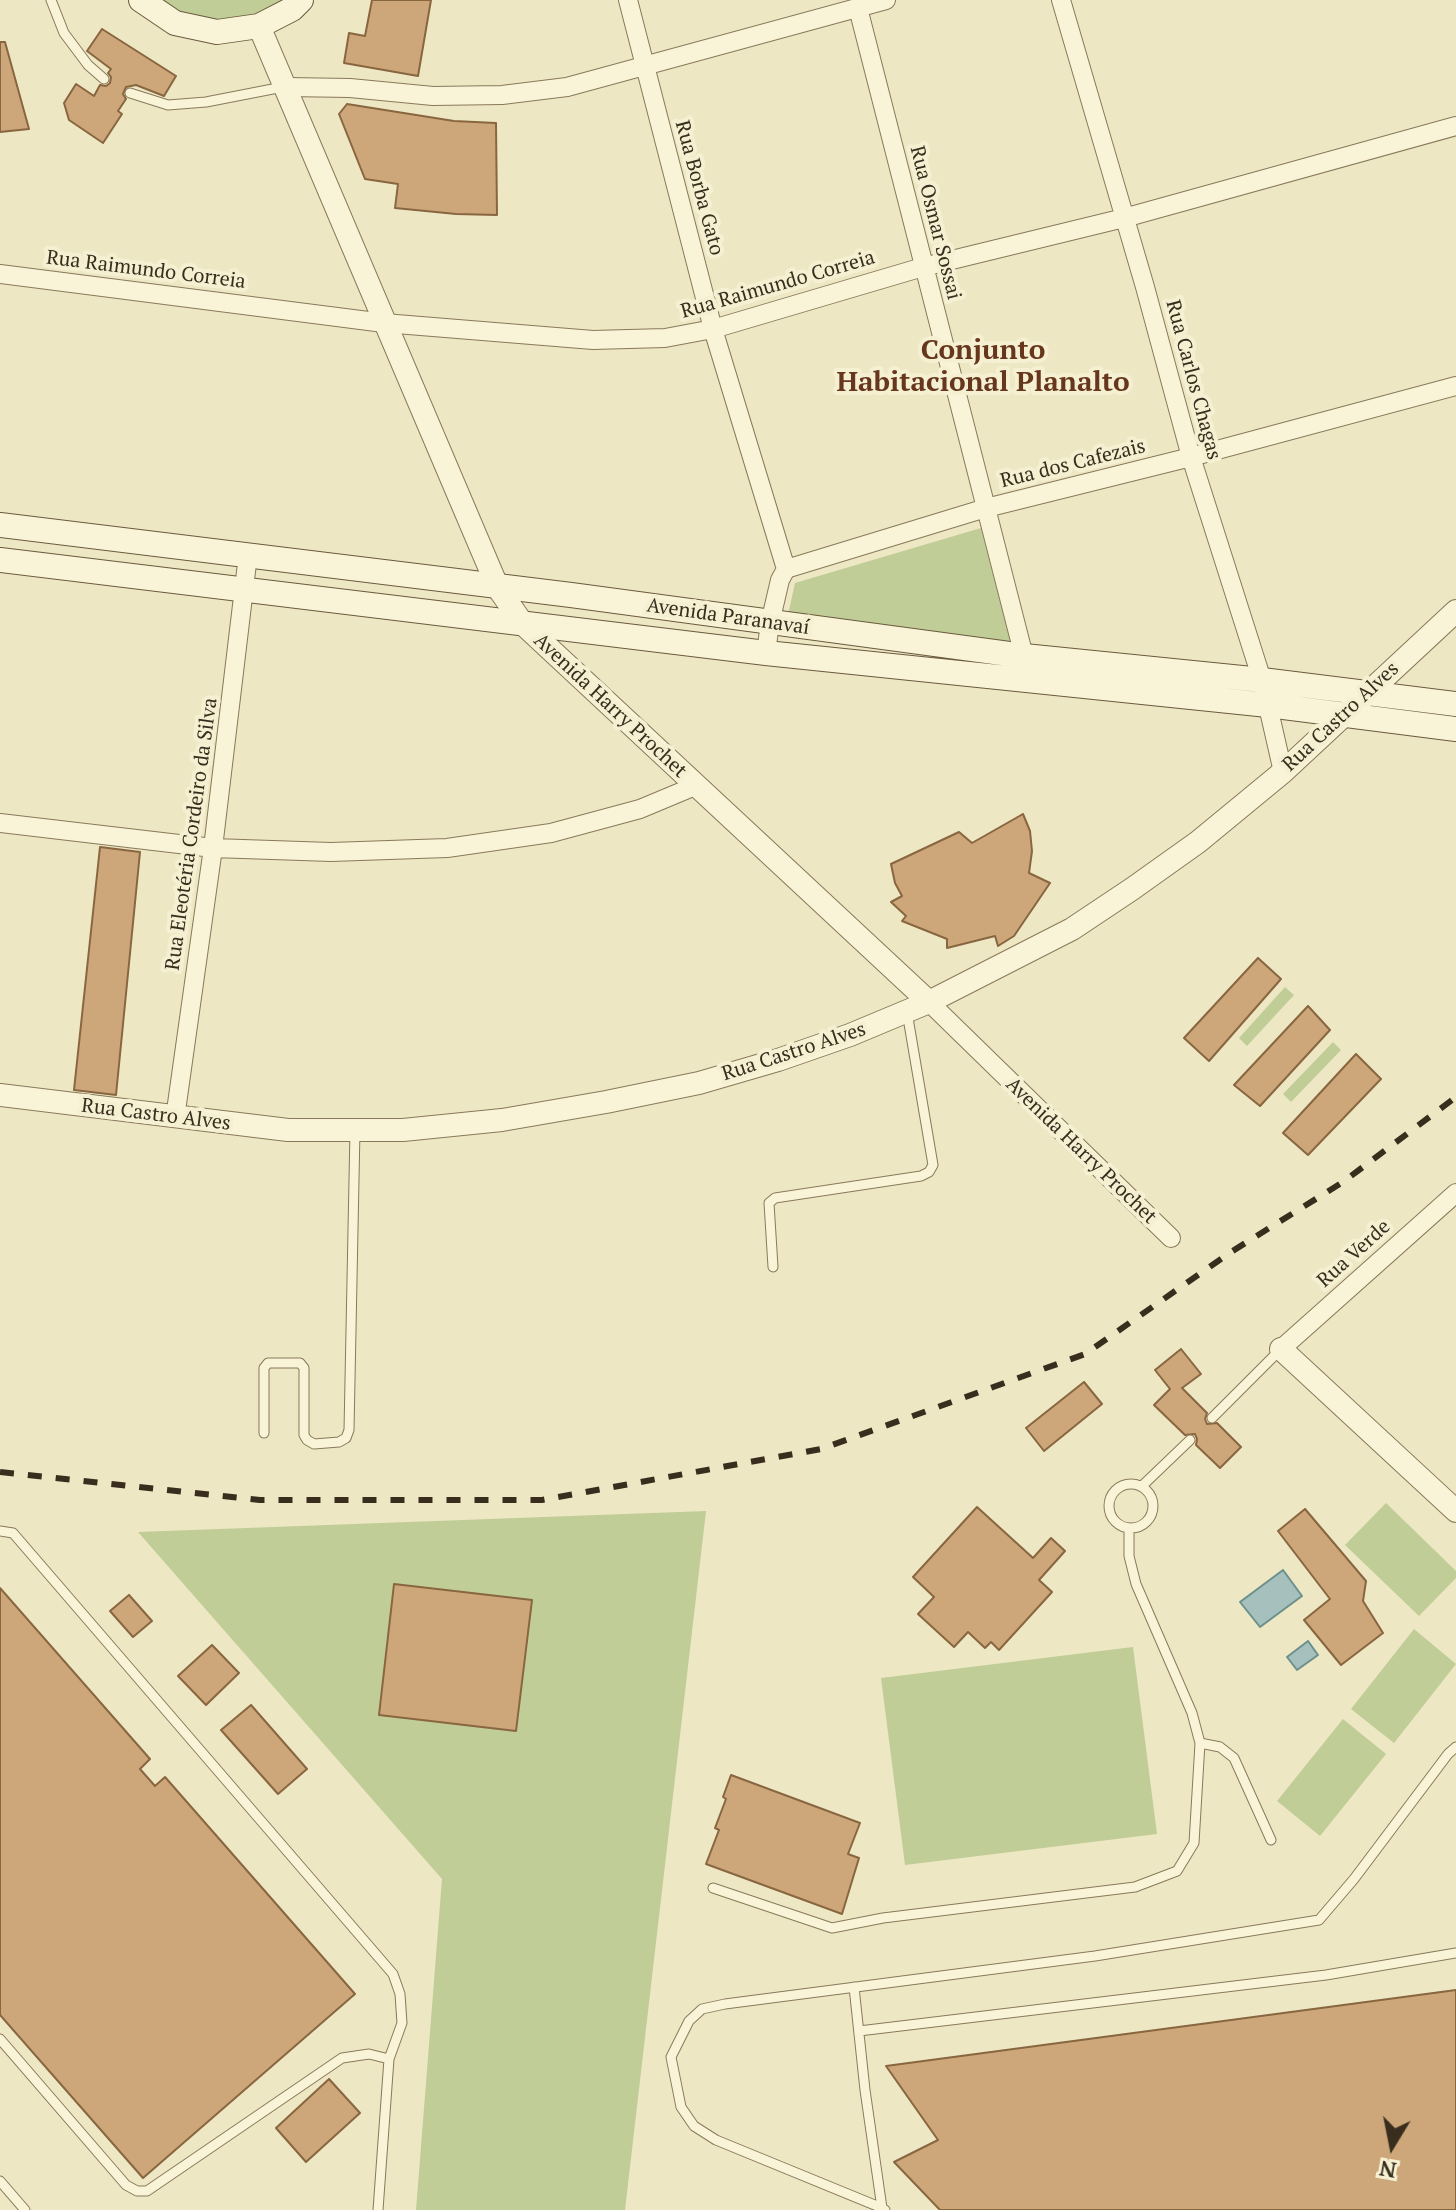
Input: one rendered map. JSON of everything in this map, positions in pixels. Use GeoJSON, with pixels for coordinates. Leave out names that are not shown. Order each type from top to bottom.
{"type":"FeatureCollection","features":[{"type":"Feature","properties":{"kind":"main road"},"geometry":{"type":"LineString","coordinates":[[141,0],[175,23],[217,32],[259,26],[292,9],[301,0]]}},
{"type":"Feature","properties":{"kind":"main road","name":"Avenida Paranavaí"},"geometry":{"type":"LineString","coordinates":[[0,525],[1024,656],[1262,680],[1456,704]]}},
{"type":"Feature","properties":{"kind":"main road","name":"Avenida Paranavaí"},"geometry":{"type":"LineString","coordinates":[[0,560],[766,653],[1268,705],[1456,729]]}},
{"type":"Feature","properties":{"kind":"street","name":"Rua Borba Gato"},"geometry":{"type":"LineString","coordinates":[[628,0],[713,329],[786,569]]}},
{"type":"Feature","properties":{"kind":"street"},"geometry":{"type":"LineString","coordinates":[[287,87],[350,88],[433,96],[502,95],[567,87],[886,0]]}},
{"type":"Feature","properties":{"kind":"street","name":"Rua Carlos Chagas"},"geometry":{"type":"LineString","coordinates":[[1061,0],[1191,457],[1262,680],[1283,772]]}},
{"type":"Feature","properties":{"kind":"street","name":"Rua Osmar Sossai"},"geometry":{"type":"LineString","coordinates":[[858,8],[1031,682]]}},
{"type":"Feature","properties":{"kind":"street","name":"Avenida Harry Prochet"},"geometry":{"type":"LineString","coordinates":[[259,26],[498,588],[523,624],[929,1002],[1171,1238]]}},
{"type":"Feature","properties":{"kind":"street","name":"Rua Raimundo Correia"},"geometry":{"type":"LineString","coordinates":[[0,274],[384,323],[593,340],[665,338],[713,329],[923,267],[1124,218],[1456,126]]}},
{"type":"Feature","properties":{"kind":"street","name":"Rua dos Cafezais"},"geometry":{"type":"LineString","coordinates":[[786,569],[986,508],[1456,386]]}},
{"type":"Feature","properties":{"kind":"street","name":"Rua Eleotéria Cordeiro da Silva"},"geometry":{"type":"LineString","coordinates":[[175,1118],[213,848],[248,555]]}},
{"type":"Feature","properties":{"kind":"street"},"geometry":{"type":"LineString","coordinates":[[766,653],[780,580],[786,569]]}},
{"type":"Feature","properties":{"kind":"street","name":"Rua Castro Alves"},"geometry":{"type":"LineString","coordinates":[[0,1095],[288,1130],[403,1130],[502,1120],[699,1083],[778,1060],[907,1012],[1084,921],[1198,842],[1283,772],[1456,611]]}},
{"type":"Feature","properties":{"kind":"street"},"geometry":{"type":"LineString","coordinates":[[0,823],[213,848],[331,852],[447,848],[551,833],[640,809],[695,786]]}},
{"type":"Feature","properties":{"kind":"street","name":"Rua Verde"},"geometry":{"type":"LineString","coordinates":[[1281,1349],[1456,1193]]}},
{"type":"Feature","properties":{"kind":"street"},"geometry":{"type":"LineString","coordinates":[[1281,1349],[1456,1511]]}},
{"type":"Feature","properties":{"kind":"lane"},"geometry":{"type":"LineString","coordinates":[[51,0],[64,33],[88,65],[104,79]]}},
{"type":"Feature","properties":{"kind":"lane"},"geometry":{"type":"LineString","coordinates":[[130,93],[168,105],[206,102],[287,87]]}},
{"type":"Feature","properties":{"kind":"lane"},"geometry":{"type":"LineString","coordinates":[[773,1267],[769,1203],[775,1198],[921,1176],[929,1172],[933,1165],[907,1012]]}},
{"type":"Feature","properties":{"kind":"lane"},"geometry":{"type":"LineString","coordinates":[[264,1433],[264,1368],[268,1363],[300,1363],[304,1368],[304,1435],[307,1440],[314,1444],[339,1442],[346,1438],[349,1430],[355,1130]]}},
{"type":"Feature","properties":{"kind":"lane"},"geometry":{"type":"LineString","coordinates":[[1212,1418],[1281,1349]]}},
{"type":"Feature","properties":{"kind":"lane"},"geometry":{"type":"LineString","coordinates":[[1142,1486],[1153,1500],[1151,1517],[1138,1528],[1129,1529],[1114,1521],[1110,1513],[1111,1496],[1125,1485],[1142,1486],[1190,1440]]}},
{"type":"Feature","properties":{"kind":"lane"},"geometry":{"type":"LineString","coordinates":[[713,1888],[832,1928],[883,1918],[1135,1887],[1177,1871],[1194,1843],[1200,1743],[1192,1713],[1136,1584],[1129,1556],[1129,1529]]}},
{"type":"Feature","properties":{"kind":"lane"},"geometry":{"type":"LineString","coordinates":[[0,1531],[13,1533],[393,1974],[400,1994],[402,2023],[389,2059],[378,2210]]}},
{"type":"Feature","properties":{"kind":"lane"},"geometry":{"type":"LineString","coordinates":[[1200,1743],[1220,1747],[1234,1758],[1271,1840]]}},
{"type":"Feature","properties":{"kind":"lane"},"geometry":{"type":"LineString","coordinates":[[884,2209],[716,2140],[694,2126],[681,2107],[671,2057],[689,2021],[702,2009],[1095,1956],[1319,1920],[1456,1747]]}},
{"type":"Feature","properties":{"kind":"lane"},"geometry":{"type":"LineString","coordinates":[[859,2031],[1326,1975],[1456,1953]]}},
{"type":"Feature","properties":{"kind":"lane"},"geometry":{"type":"LineString","coordinates":[[854,1987],[884,2209]]}},
{"type":"Feature","properties":{"kind":"lane"},"geometry":{"type":"LineString","coordinates":[[0,2039],[126,2185],[137,2191],[147,2191],[342,2058],[369,2054],[389,2059]]}},
{"type":"Feature","properties":{"kind":"lane"},"geometry":{"type":"LineString","coordinates":[[0,2181],[25,2210]]}},
{"type":"Feature","properties":{"kind":"green space"},"geometry":{"type":"Polygon","coordinates":[[[141,0],[301,0],[217,32],[141,0]]]}},
{"type":"Feature","properties":{"kind":"green space"},"geometry":{"type":"Polygon","coordinates":[[[981,528],[1012,648],[788,615],[795,583],[981,528]]]}},
{"type":"Feature","properties":{"kind":"green space"},"geometry":{"type":"Polygon","coordinates":[[[1285,987],[1294,995],[1247,1046],[1239,1038],[1285,987]]]}},
{"type":"Feature","properties":{"kind":"green space"},"geometry":{"type":"Polygon","coordinates":[[[1333,1042],[1341,1050],[1291,1102],[1283,1094],[1333,1042]]]}},
{"type":"Feature","properties":{"kind":"green space"},"geometry":{"type":"Polygon","coordinates":[[[1386,1503],[1456,1571],[1456,1578],[1419,1616],[1345,1545],[1386,1503]]]}},
{"type":"Feature","properties":{"kind":"green space"},"geometry":{"type":"Polygon","coordinates":[[[706,1511],[625,2210],[416,2210],[442,1879],[138,1532],[706,1511]]]}},
{"type":"Feature","properties":{"kind":"green space"},"geometry":{"type":"Polygon","coordinates":[[[1414,1629],[1456,1664],[1394,1743],[1351,1709],[1414,1629]]]}},
{"type":"Feature","properties":{"kind":"green space"},"geometry":{"type":"Polygon","coordinates":[[[1133,1647],[1157,1834],[905,1865],[881,1678],[1133,1647]]]}},
{"type":"Feature","properties":{"kind":"green space"},"geometry":{"type":"Polygon","coordinates":[[[1343,1719],[1386,1754],[1320,1836],[1277,1801],[1343,1719]]]}},
{"type":"Feature","properties":{"kind":"water"},"geometry":{"type":"Polygon","coordinates":[[[1283,1570],[1302,1596],[1260,1627],[1240,1602],[1283,1570]]]}},
{"type":"Feature","properties":{"kind":"water"},"geometry":{"type":"Polygon","coordinates":[[[1308,1641],[1318,1655],[1297,1670],[1287,1657],[1308,1641]]]}},
{"type":"Feature","properties":{"kind":"building"},"geometry":{"type":"Polygon","coordinates":[[[372,0],[431,0],[418,76],[344,63],[349,33],[365,36],[372,0]]]}},
{"type":"Feature","properties":{"kind":"building"},"geometry":{"type":"Polygon","coordinates":[[[102,29],[176,76],[164,96],[136,85],[126,87],[123,94],[126,99],[118,111],[122,114],[103,143],[69,120],[64,103],[76,84],[94,96],[100,85],[110,83],[108,73],[111,69],[87,51],[102,29]]]}},
{"type":"Feature","properties":{"kind":"building"},"geometry":{"type":"Polygon","coordinates":[[[0,42],[5,42],[29,129],[0,132],[0,42]]]}},
{"type":"Feature","properties":{"kind":"building"},"geometry":{"type":"Polygon","coordinates":[[[347,104],[454,121],[496,123],[497,215],[395,208],[398,184],[365,179],[339,114],[347,104]]]}},
{"type":"Feature","properties":{"kind":"building"},"geometry":{"type":"Polygon","coordinates":[[[1023,814],[1030,831],[1032,851],[1029,873],[1050,883],[1014,936],[998,946],[995,936],[947,948],[947,939],[902,921],[906,916],[891,902],[902,896],[891,864],[959,832],[972,843],[1023,814]]]}},
{"type":"Feature","properties":{"kind":"building"},"geometry":{"type":"Polygon","coordinates":[[[100,847],[140,852],[116,1095],[74,1090],[100,847]]]}},
{"type":"Feature","properties":{"kind":"building"},"geometry":{"type":"Polygon","coordinates":[[[1258,958],[1281,979],[1209,1061],[1184,1038],[1258,958]]]}},
{"type":"Feature","properties":{"kind":"building"},"geometry":{"type":"Polygon","coordinates":[[[1308,1006],[1330,1030],[1260,1106],[1234,1085],[1308,1006]]]}},
{"type":"Feature","properties":{"kind":"building"},"geometry":{"type":"Polygon","coordinates":[[[1356,1054],[1381,1079],[1308,1155],[1283,1133],[1356,1054]]]}},
{"type":"Feature","properties":{"kind":"building"},"geometry":{"type":"Polygon","coordinates":[[[1181,1349],[1201,1374],[1182,1388],[1207,1413],[1207,1424],[1217,1423],[1241,1447],[1220,1468],[1196,1445],[1195,1434],[1185,1435],[1154,1405],[1170,1389],[1155,1370],[1181,1349]]]}},
{"type":"Feature","properties":{"kind":"building"},"geometry":{"type":"Polygon","coordinates":[[[1084,1382],[1102,1404],[1044,1451],[1026,1428],[1084,1382]]]}},
{"type":"Feature","properties":{"kind":"building"},"geometry":{"type":"Polygon","coordinates":[[[977,1507],[1033,1558],[1051,1538],[1065,1551],[1039,1580],[1052,1592],[999,1650],[991,1642],[985,1648],[968,1632],[954,1647],[918,1614],[934,1597],[913,1577],[977,1507]]]}},
{"type":"Feature","properties":{"kind":"building"},"geometry":{"type":"Polygon","coordinates":[[[1305,1509],[1366,1581],[1363,1601],[1383,1633],[1341,1665],[1304,1620],[1330,1599],[1278,1531],[1305,1509]]]}},
{"type":"Feature","properties":{"kind":"building"},"geometry":{"type":"Polygon","coordinates":[[[394,1584],[532,1600],[516,1731],[379,1715],[394,1584]]]}},
{"type":"Feature","properties":{"kind":"building"},"geometry":{"type":"Polygon","coordinates":[[[0,1588],[150,1759],[140,1769],[155,1786],[165,1777],[355,1994],[143,2178],[0,2015],[0,1588]]]}},
{"type":"Feature","properties":{"kind":"building"},"geometry":{"type":"Polygon","coordinates":[[[129,1595],[152,1621],[133,1637],[110,1611],[129,1595]]]}},
{"type":"Feature","properties":{"kind":"building"},"geometry":{"type":"Polygon","coordinates":[[[212,1645],[239,1673],[206,1705],[178,1676],[212,1645]]]}},
{"type":"Feature","properties":{"kind":"building"},"geometry":{"type":"Polygon","coordinates":[[[251,1705],[307,1769],[278,1794],[221,1730],[251,1705]]]}},
{"type":"Feature","properties":{"kind":"building"},"geometry":{"type":"Polygon","coordinates":[[[731,1775],[860,1823],[848,1854],[859,1858],[842,1914],[706,1864],[719,1830],[715,1828],[731,1775]]]}},
{"type":"Feature","properties":{"kind":"building"},"geometry":{"type":"Polygon","coordinates":[[[1456,1990],[1456,2210],[940,2210],[894,2162],[938,2140],[886,2066],[1456,1990]]]}},
{"type":"Feature","properties":{"kind":"building"},"geometry":{"type":"Polygon","coordinates":[[[329,2079],[360,2113],[306,2162],[276,2128],[329,2079]]]}},
{"type":"Feature","properties":{"kind":"railway"},"geometry":{"type":"LineString","coordinates":[[0,1472],[260,1500],[542,1500],[821,1449],[1085,1354],[1231,1252],[1343,1182],[1456,1097]]}},
{"type":"Feature","properties":{"kind":"district","name":"Conjunto Habitacional Planalto"},"geometry":{"type":"Point","coordinates":[983,367]}}]}
